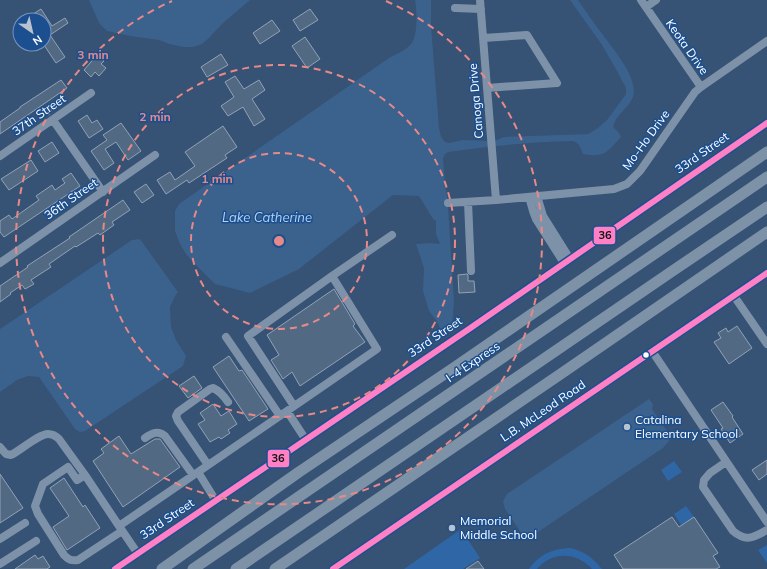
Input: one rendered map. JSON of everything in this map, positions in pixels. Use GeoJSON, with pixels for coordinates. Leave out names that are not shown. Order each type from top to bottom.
{"type":"FeatureCollection","features":[{"type":"Feature","properties":{"kind":"highway"},"geometry":{"type":"LineString","coordinates":[[162,569],[293,477],[767,152]]}},
{"type":"Feature","properties":{"kind":"highway","name":"I-4 Express"},"geometry":{"type":"LineString","coordinates":[[192,569],[767,177]]}},
{"type":"Feature","properties":{"kind":"highway"},"geometry":{"type":"LineString","coordinates":[[236,569],[767,207]]}},
{"type":"Feature","properties":{"kind":"highway"},"geometry":{"type":"LineString","coordinates":[[275,569],[767,232]]}},
{"type":"Feature","properties":{"kind":"street","name":"Keota Drive"},"geometry":{"type":"LineString","coordinates":[[641,0],[701,87]]}},
{"type":"Feature","properties":{"kind":"street"},"geometry":{"type":"LineString","coordinates":[[646,7],[656,0]]}},
{"type":"Feature","properties":{"kind":"street"},"geometry":{"type":"LineString","coordinates":[[455,8],[480,4]]}},
{"type":"Feature","properties":{"kind":"street","name":"Canoga Drive"},"geometry":{"type":"LineString","coordinates":[[480,4],[496,200]]}},
{"type":"Feature","properties":{"kind":"street"},"geometry":{"type":"LineString","coordinates":[[483,38],[527,35],[558,83],[487,88]]}},
{"type":"Feature","properties":{"kind":"street","name":"Mo-Ho Drive"},"geometry":{"type":"LineString","coordinates":[[448,203],[614,189],[627,184],[640,172],[695,92],[767,41]]}},
{"type":"Feature","properties":{"kind":"street","name":"37th Street"},"geometry":{"type":"LineString","coordinates":[[0,156],[91,93]]}},
{"type":"Feature","properties":{"kind":"street"},"geometry":{"type":"LineString","coordinates":[[53,120],[103,192]]}},
{"type":"Feature","properties":{"kind":"street","name":"33rd Street"},"geometry":{"type":"LineString","coordinates":[[115,569],[469,329],[767,123]]}},
{"type":"Feature","properties":{"kind":"street","name":"36th Street"},"geometry":{"type":"LineString","coordinates":[[0,263],[155,155]]}},
{"type":"Feature","properties":{"kind":"street"},"geometry":{"type":"LineString","coordinates":[[533,197],[567,261]]}},
{"type":"Feature","properties":{"kind":"street"},"geometry":{"type":"LineString","coordinates":[[468,202],[471,271]]}},
{"type":"Feature","properties":{"kind":"street"},"geometry":{"type":"LineString","coordinates":[[294,406],[248,336],[392,235]]}},
{"type":"Feature","properties":{"kind":"street","name":"L.B. McLeod Road"},"geometry":{"type":"LineString","coordinates":[[333,569],[767,273]]}},
{"type":"Feature","properties":{"kind":"street"},"geometry":{"type":"LineString","coordinates":[[84,475],[76,480],[68,467],[43,484],[35,506],[38,514],[64,555],[69,560],[73,561],[78,560],[195,473],[377,349],[332,276]]}},
{"type":"Feature","properties":{"kind":"street"},"geometry":{"type":"LineString","coordinates":[[734,296],[767,344]]}},
{"type":"Feature","properties":{"kind":"street"},"geometry":{"type":"LineString","coordinates":[[226,337],[283,414],[306,440]]}},
{"type":"Feature","properties":{"kind":"street"},"geometry":{"type":"LineString","coordinates":[[652,351],[767,522]]}},
{"type":"Feature","properties":{"kind":"street"},"geometry":{"type":"LineString","coordinates":[[208,465],[176,416],[178,412],[213,388],[222,394],[228,402]]}},
{"type":"Feature","properties":{"kind":"street"},"geometry":{"type":"LineString","coordinates":[[145,438],[156,432],[162,433],[216,501]]}},
{"type":"Feature","properties":{"kind":"street"},"geometry":{"type":"LineString","coordinates":[[0,448],[6,454],[11,455],[41,436],[47,434],[54,435],[84,475],[138,554]]}},
{"type":"Feature","properties":{"kind":"street"},"geometry":{"type":"LineString","coordinates":[[726,462],[710,473],[704,480],[703,487],[733,531],[739,536],[753,538],[767,530]]}},
{"type":"Feature","properties":{"kind":"street"},"geometry":{"type":"LineString","coordinates":[[0,540],[25,523]]}},
{"type":"Feature","properties":{"kind":"street"},"geometry":{"type":"LineString","coordinates":[[0,564],[36,540]]}},
{"type":"Feature","properties":{"kind":"shaded area"},"geometry":{"type":"Polygon","coordinates":[[[674,461],[682,472],[668,481],[661,470],[674,461]]]}},
{"type":"Feature","properties":{"kind":"shaded area"},"geometry":{"type":"Polygon","coordinates":[[[686,506],[694,517],[681,525],[674,514],[686,506]]]}},
{"type":"Feature","properties":{"kind":"shaded area"},"geometry":{"type":"Polygon","coordinates":[[[461,529],[480,558],[463,569],[404,569],[461,529]]]}},
{"type":"Feature","properties":{"kind":"shaded area"},"geometry":{"type":"Polygon","coordinates":[[[767,545],[767,563],[758,550],[767,545]]]}},
{"type":"Feature","properties":{"kind":"shaded area"},"geometry":{"type":"Polygon","coordinates":[[[570,548],[580,551],[588,556],[602,569],[592,569],[579,559],[564,556],[550,559],[537,569],[529,569],[547,553],[570,548]]]}},
{"type":"Feature","properties":{"kind":"water"},"geometry":{"type":"Polygon","coordinates":[[[89,0],[250,0],[223,23],[202,44],[193,47],[184,47],[159,40],[107,31],[99,23],[89,0]]]}},
{"type":"Feature","properties":{"kind":"water","name":"Lake Catherine"},"geometry":{"type":"Polygon","coordinates":[[[415,0],[431,0],[431,25],[439,128],[441,137],[445,142],[449,143],[463,140],[494,141],[504,137],[588,134],[607,120],[626,94],[626,88],[602,45],[570,0],[578,0],[624,64],[632,81],[634,89],[633,97],[613,127],[621,137],[607,151],[598,155],[583,154],[580,146],[573,141],[494,146],[448,152],[445,154],[443,158],[448,201],[454,301],[452,327],[442,334],[438,323],[429,311],[423,291],[424,268],[416,244],[440,244],[436,234],[436,221],[433,219],[419,196],[393,195],[299,269],[250,293],[215,284],[186,254],[180,244],[175,231],[175,211],[179,204],[389,58],[409,46],[413,40],[416,29],[415,0]]]}},
{"type":"Feature","properties":{"kind":"water"},"geometry":{"type":"Polygon","coordinates":[[[140,239],[178,292],[170,307],[171,327],[176,340],[186,356],[183,366],[85,431],[80,432],[75,429],[39,377],[28,376],[17,380],[0,392],[0,329],[132,240],[140,239]]]}},
{"type":"Feature","properties":{"kind":"water"},"geometry":{"type":"Polygon","coordinates":[[[649,399],[653,404],[652,409],[669,434],[669,441],[663,448],[535,534],[522,534],[505,509],[503,501],[507,494],[649,399]]]}},
{"type":"Feature","properties":{"kind":"building"},"geometry":{"type":"Polygon","coordinates":[[[310,9],[318,20],[300,31],[293,20],[310,9]]]}},
{"type":"Feature","properties":{"kind":"building"},"geometry":{"type":"Polygon","coordinates":[[[65,18],[68,23],[52,34],[52,26],[65,18]]]}},
{"type":"Feature","properties":{"kind":"building"},"geometry":{"type":"Polygon","coordinates":[[[272,20],[280,31],[260,44],[253,33],[272,20]]]}},
{"type":"Feature","properties":{"kind":"building"},"geometry":{"type":"Polygon","coordinates":[[[305,37],[320,59],[307,68],[292,46],[305,37]]]}},
{"type":"Feature","properties":{"kind":"building"},"geometry":{"type":"Polygon","coordinates":[[[52,38],[65,57],[56,63],[49,52],[52,52],[52,38]]]}},
{"type":"Feature","properties":{"kind":"building"},"geometry":{"type":"Polygon","coordinates":[[[221,54],[228,65],[207,77],[201,67],[221,54]]]}},
{"type":"Feature","properties":{"kind":"building"},"geometry":{"type":"Polygon","coordinates":[[[97,55],[104,61],[101,64],[106,68],[99,76],[95,72],[91,77],[84,70],[97,55]]]}},
{"type":"Feature","properties":{"kind":"building"},"geometry":{"type":"Polygon","coordinates":[[[235,76],[244,89],[259,80],[265,90],[252,99],[265,119],[254,126],[243,107],[228,116],[221,106],[234,97],[225,82],[235,76]]]}},
{"type":"Feature","properties":{"kind":"building"},"geometry":{"type":"Polygon","coordinates":[[[61,80],[67,88],[0,134],[0,122],[61,80]]]}},
{"type":"Feature","properties":{"kind":"building"},"geometry":{"type":"Polygon","coordinates":[[[87,115],[92,123],[97,120],[103,129],[89,138],[78,121],[87,115]]]}},
{"type":"Feature","properties":{"kind":"building"},"geometry":{"type":"Polygon","coordinates":[[[121,123],[141,151],[128,160],[116,142],[105,149],[114,163],[104,170],[91,151],[107,140],[103,135],[121,123]]]}},
{"type":"Feature","properties":{"kind":"building"},"geometry":{"type":"Polygon","coordinates":[[[223,126],[237,147],[225,155],[227,158],[189,183],[187,180],[166,194],[157,180],[170,172],[175,180],[195,166],[185,152],[223,126]]]}},
{"type":"Feature","properties":{"kind":"building"},"geometry":{"type":"Polygon","coordinates":[[[52,142],[59,153],[45,162],[38,151],[52,142]]]}},
{"type":"Feature","properties":{"kind":"building"},"geometry":{"type":"Polygon","coordinates":[[[31,160],[38,171],[9,190],[1,179],[31,160]]]}},
{"type":"Feature","properties":{"kind":"building"},"geometry":{"type":"Polygon","coordinates":[[[71,173],[80,186],[4,237],[0,232],[0,221],[9,215],[12,219],[39,200],[36,196],[52,185],[55,190],[65,183],[62,179],[71,173]]]}},
{"type":"Feature","properties":{"kind":"building"},"geometry":{"type":"Polygon","coordinates":[[[146,184],[154,195],[142,203],[134,192],[146,184]]]}},
{"type":"Feature","properties":{"kind":"building"},"geometry":{"type":"Polygon","coordinates":[[[123,200],[130,210],[112,222],[114,225],[100,235],[98,233],[76,247],[75,246],[49,264],[51,267],[31,280],[34,284],[25,289],[22,285],[0,302],[0,286],[123,200]]]}},
{"type":"Feature","properties":{"kind":"building"},"geometry":{"type":"Polygon","coordinates":[[[467,274],[468,281],[474,281],[475,292],[459,293],[458,275],[467,274]]]}},
{"type":"Feature","properties":{"kind":"building"},"geometry":{"type":"Polygon","coordinates":[[[334,289],[355,324],[353,326],[365,342],[300,386],[292,372],[283,379],[271,360],[279,355],[267,335],[334,289]]]}},
{"type":"Feature","properties":{"kind":"building"},"geometry":{"type":"Polygon","coordinates":[[[737,326],[752,348],[729,364],[714,342],[721,338],[718,333],[726,328],[728,332],[737,326]]]}},
{"type":"Feature","properties":{"kind":"building"},"geometry":{"type":"Polygon","coordinates":[[[229,356],[239,371],[242,370],[268,409],[249,421],[213,367],[229,356]]]}},
{"type":"Feature","properties":{"kind":"building"},"geometry":{"type":"Polygon","coordinates":[[[194,376],[202,388],[188,398],[179,386],[194,376]]]}},
{"type":"Feature","properties":{"kind":"building"},"geometry":{"type":"Polygon","coordinates":[[[723,402],[743,434],[730,443],[721,429],[723,428],[711,410],[723,402]]]}},
{"type":"Feature","properties":{"kind":"building"},"geometry":{"type":"Polygon","coordinates":[[[213,404],[221,416],[229,411],[237,424],[228,430],[230,433],[221,439],[219,437],[210,442],[198,424],[205,420],[200,413],[213,404]]]}},
{"type":"Feature","properties":{"kind":"building"},"geometry":{"type":"Polygon","coordinates":[[[119,436],[131,454],[155,439],[160,439],[180,467],[123,507],[93,461],[104,453],[101,449],[119,436]]]}},
{"type":"Feature","properties":{"kind":"building"},"geometry":{"type":"Polygon","coordinates":[[[767,460],[767,474],[759,480],[752,470],[767,460]]]}},
{"type":"Feature","properties":{"kind":"building"},"geometry":{"type":"Polygon","coordinates":[[[0,474],[23,508],[0,523],[0,474]]]}},
{"type":"Feature","properties":{"kind":"building"},"geometry":{"type":"Polygon","coordinates":[[[64,478],[83,507],[85,505],[100,528],[67,550],[53,527],[69,516],[50,488],[64,478]]]}},
{"type":"Feature","properties":{"kind":"building"},"geometry":{"type":"Polygon","coordinates":[[[672,517],[679,527],[694,517],[718,553],[713,556],[720,567],[716,569],[623,569],[614,555],[672,517]]]}},
{"type":"Feature","properties":{"kind":"building"},"geometry":{"type":"Polygon","coordinates":[[[35,555],[38,559],[43,556],[50,567],[47,569],[15,569],[35,555]]]}},
{"type":"Feature","properties":{"kind":"building"},"geometry":{"type":"Polygon","coordinates":[[[478,561],[484,569],[466,569],[478,561]]]}},
{"type":"Feature","properties":{"kind":"transit line","name":"36"},"geometry":{"type":"LineString","coordinates":[[115,569],[469,329],[767,123]]}},
{"type":"Feature","properties":{"kind":"transit line","name":"36"},"geometry":{"type":"LineString","coordinates":[[333,569],[767,273]]}},
{"type":"Feature","properties":{"kind":"place","name":"Catalina Elementary School"},"geometry":{"type":"Point","coordinates":[627,427]}},
{"type":"Feature","properties":{"kind":"place","name":"Memorial Middle School"},"geometry":{"type":"Point","coordinates":[452,528]}}]}
